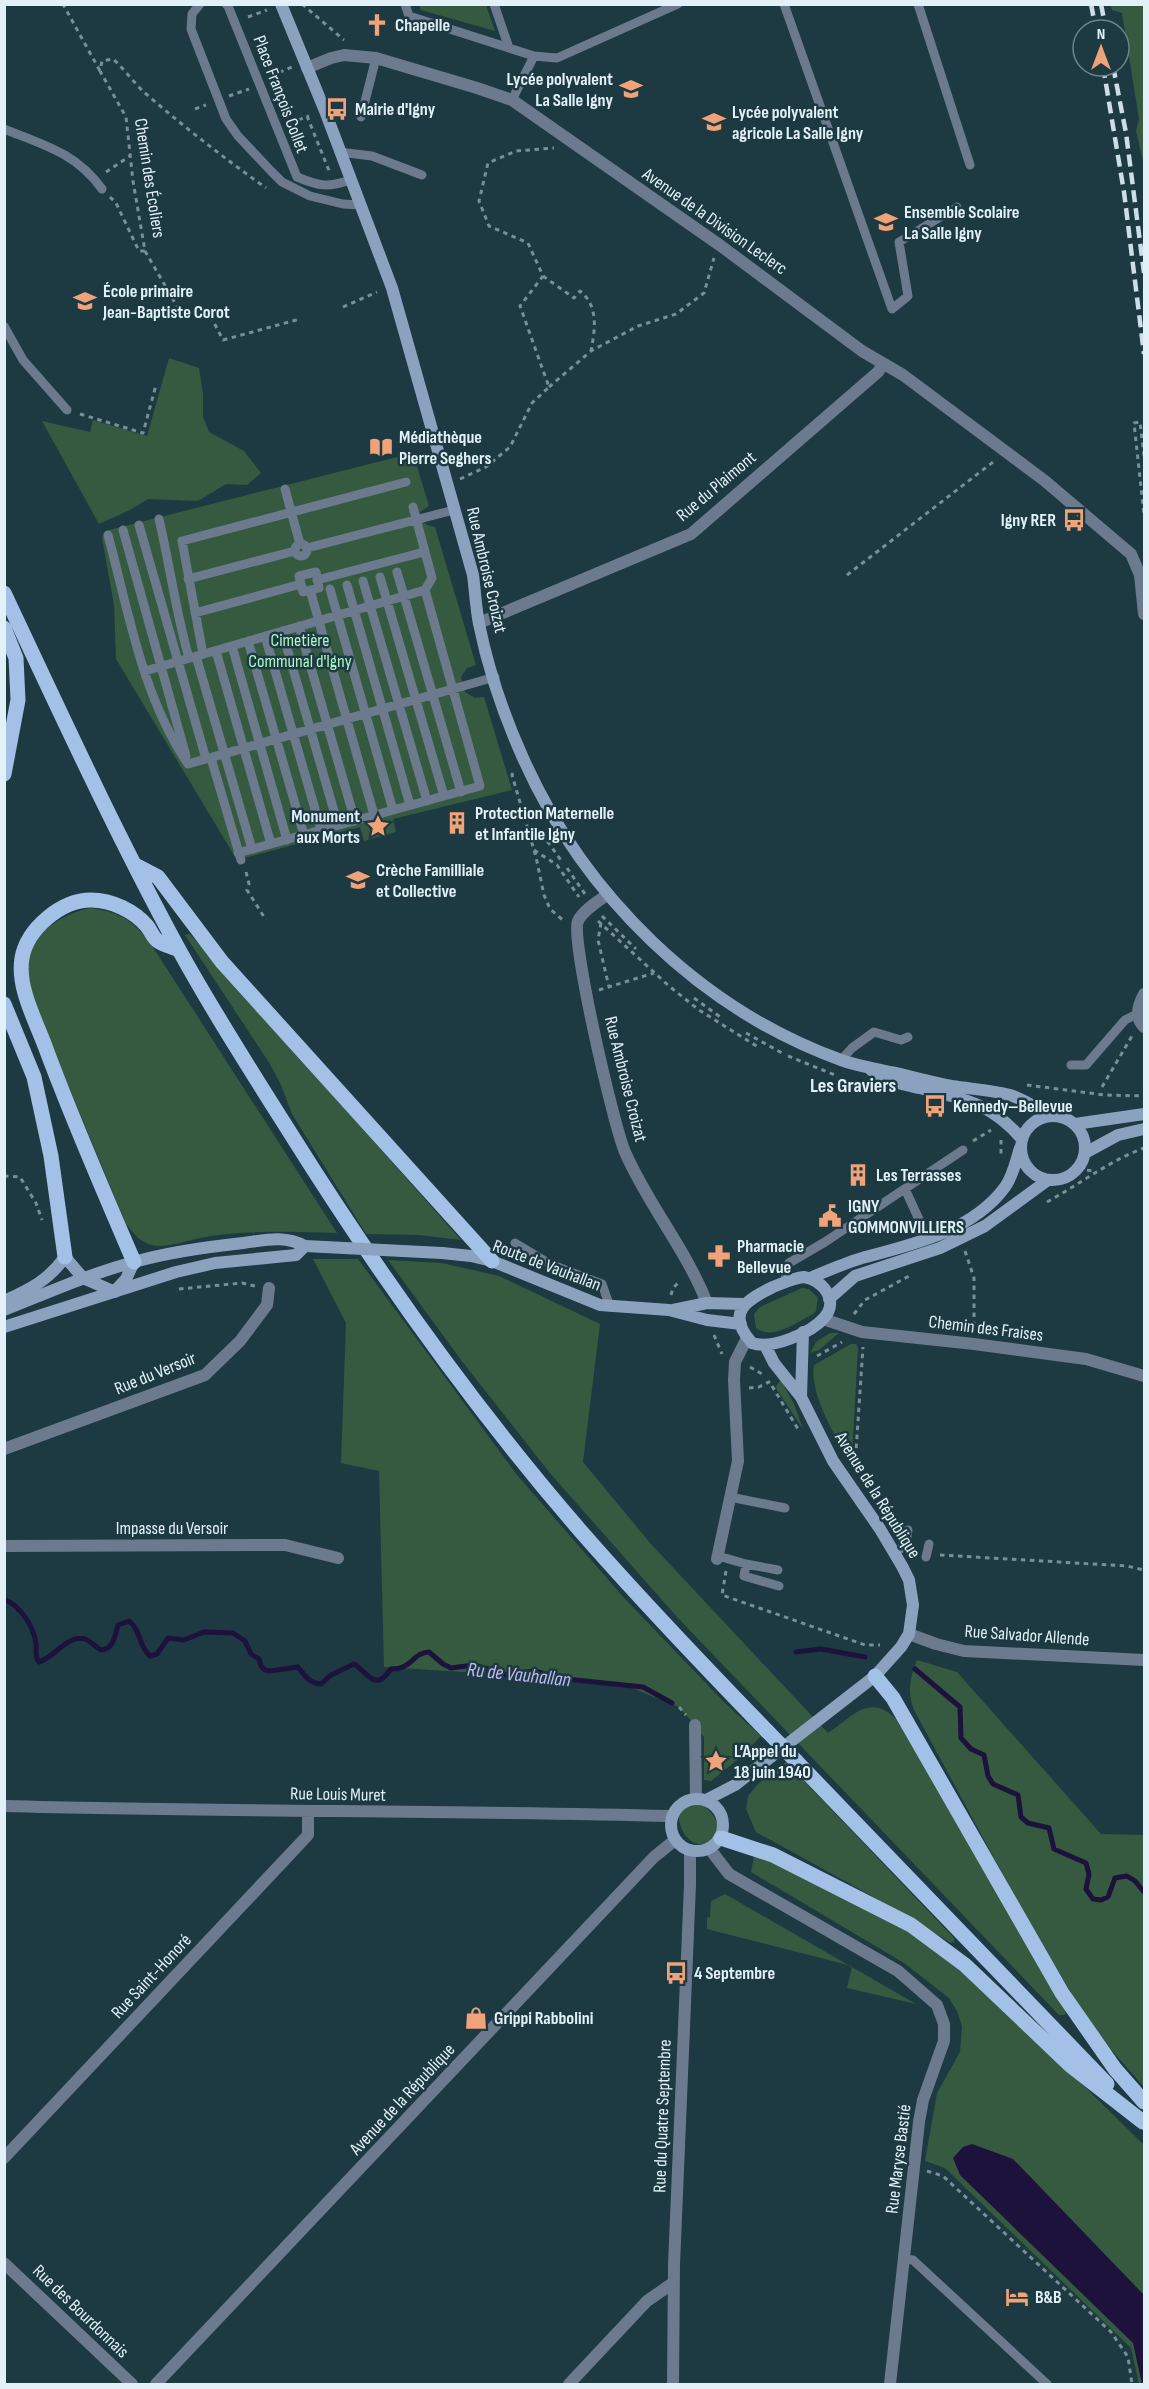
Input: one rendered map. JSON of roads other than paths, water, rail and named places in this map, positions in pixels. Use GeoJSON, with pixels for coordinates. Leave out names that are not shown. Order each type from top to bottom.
{"type":"FeatureCollection","features":[{"type":"Feature","properties":{"kind":"main road"},"geometry":{"type":"LineString","coordinates":[[5,599],[135,865],[179,950],[230,1038],[325,1189],[409,1312],[482,1410],[608,1562],[767,1731],[1144,2122]]}},
{"type":"Feature","properties":{"kind":"main road"},"geometry":{"type":"LineString","coordinates":[[4,627],[16,658],[18,700],[4,774]]}},
{"type":"Feature","properties":{"kind":"main road"},"geometry":{"type":"LineString","coordinates":[[135,865],[159,877],[170,896],[222,962],[492,1261]]}},
{"type":"Feature","properties":{"kind":"main road"},"geometry":{"type":"LineString","coordinates":[[134,1262],[71,1115],[31,1009],[24,988],[22,958],[32,934],[49,916],[67,905],[90,900],[114,904],[133,913],[158,941],[179,950]]}},
{"type":"Feature","properties":{"kind":"main road"},"geometry":{"type":"LineString","coordinates":[[4,1004],[34,1077],[51,1156],[65,1257]]}},
{"type":"Feature","properties":{"kind":"main road"},"geometry":{"type":"LineString","coordinates":[[875,1676],[893,1698],[1062,1993],[1115,2069],[1144,2102]]}},
{"type":"Feature","properties":{"kind":"main road"},"geometry":{"type":"LineString","coordinates":[[721,1838],[773,1855],[910,1925],[965,1965],[1070,2065],[1144,2122]]}},
{"type":"Feature","properties":{"kind":"street"},"geometry":{"type":"LineString","coordinates":[[282,4],[307,68]]}},
{"type":"Feature","properties":{"kind":"street","name":"Avenue de la Division Leclerc"},"geometry":{"type":"LineString","coordinates":[[307,68],[344,55],[376,58],[512,100],[721,246],[862,351],[903,375],[1006,452],[1121,544],[1137,564],[1144,614]]}},
{"type":"Feature","properties":{"kind":"street","name":"Rue Ambroise Croizat"},"geometry":{"type":"LineString","coordinates":[[307,68],[392,288],[473,575],[479,623],[495,677],[523,759],[560,827],[586,867],[609,895],[642,932],[675,962],[720,997],[768,1027],[841,1060],[869,1069]]}},
{"type":"Feature","properties":{"kind":"street","name":"Rue du Plaimont"},"geometry":{"type":"LineString","coordinates":[[479,623],[691,534],[878,372],[883,364]]}},
{"type":"Feature","properties":{"kind":"street","name":"Rue Ambroise Croizat"},"geometry":{"type":"LineString","coordinates":[[609,895],[581,916],[575,932],[614,1118],[625,1152],[642,1187],[694,1271],[707,1303]]}},
{"type":"Feature","properties":{"kind":"street"},"geometry":{"type":"LineString","coordinates":[[1144,994],[1137,1014],[1144,1027]]}},
{"type":"Feature","properties":{"kind":"street"},"geometry":{"type":"LineString","coordinates":[[869,1069],[1008,1095],[1025,1101],[1050,1116],[1065,1118],[1075,1124],[1081,1132],[1085,1153],[1078,1169],[1064,1179],[1040,1178],[1030,1171],[1023,1161],[1021,1144],[1005,1119],[981,1105],[885,1080],[869,1069]]}},
{"type":"Feature","properties":{"kind":"street"},"geometry":{"type":"LineString","coordinates":[[1075,1124],[1144,1114]]}},
{"type":"Feature","properties":{"kind":"street"},"geometry":{"type":"LineString","coordinates":[[810,1278],[823,1286],[829,1299],[827,1314],[823,1319],[803,1332],[775,1344],[752,1343],[747,1338],[741,1324],[740,1312],[743,1304],[752,1297],[797,1277],[810,1278],[861,1258],[928,1239],[955,1226],[988,1205],[1007,1184],[1028,1127],[1035,1121],[1050,1116]]}},
{"type":"Feature","properties":{"kind":"street"},"geometry":{"type":"LineString","coordinates":[[1085,1153],[1118,1135],[1144,1128]]}},
{"type":"Feature","properties":{"kind":"street"},"geometry":{"type":"LineString","coordinates":[[829,1299],[855,1276],[940,1248],[985,1226],[1048,1180]]}},
{"type":"Feature","properties":{"kind":"street","name":"Route de Vauhallan"},"geometry":{"type":"LineString","coordinates":[[4,1310],[83,1278],[134,1262],[213,1246],[291,1239],[305,1246],[471,1256],[492,1261],[583,1300],[610,1307],[669,1310],[707,1320],[741,1324]]}},
{"type":"Feature","properties":{"kind":"street","name":"Route de Vauhallan"},"geometry":{"type":"LineString","coordinates":[[4,1327],[215,1263],[296,1255],[305,1246]]}},
{"type":"Feature","properties":{"kind":"street"},"geometry":{"type":"LineString","coordinates":[[4,1301],[35,1287],[55,1271],[65,1257],[83,1278],[114,1292],[126,1279],[134,1262]]}},
{"type":"Feature","properties":{"kind":"street","name":"Rue du Versoir"},"geometry":{"type":"LineString","coordinates":[[4,1449],[205,1375],[240,1341],[267,1305],[269,1288]]}},
{"type":"Feature","properties":{"kind":"street","name":"Route de Vauhallan"},"geometry":{"type":"LineString","coordinates":[[669,1310],[707,1303],[743,1304]]}},
{"type":"Feature","properties":{"kind":"street","name":"Chemin des Fraises"},"geometry":{"type":"LineString","coordinates":[[823,1319],[847,1334],[862,1332],[1086,1359],[1144,1376]]}},
{"type":"Feature","properties":{"kind":"street","name":"Avenue de la République"},"geometry":{"type":"LineString","coordinates":[[801,1397],[803,1332]]}},
{"type":"Feature","properties":{"kind":"street"},"geometry":{"type":"LineString","coordinates":[[717,1557],[738,1461],[735,1362],[747,1338]]}},
{"type":"Feature","properties":{"kind":"street","name":"Avenue de la République"},"geometry":{"type":"LineString","coordinates":[[701,1799],[735,1785],[875,1676],[901,1647],[909,1634],[913,1605],[909,1580],[895,1554],[833,1461],[801,1397],[774,1363],[765,1345]]}},
{"type":"Feature","properties":{"kind":"street","name":"Impasse du Versoir"},"geometry":{"type":"LineString","coordinates":[[4,1546],[285,1545],[338,1558]]}},
{"type":"Feature","properties":{"kind":"street","name":"Rue Salvador Allende"},"geometry":{"type":"LineString","coordinates":[[909,1634],[964,1651],[1144,1660]]}},
{"type":"Feature","properties":{"kind":"street"},"geometry":{"type":"LineString","coordinates":[[695,1725],[701,1799],[719,1812],[722,1820],[721,1838],[709,1848],[698,1851],[690,1850],[675,1839],[671,1831],[671,1816],[679,1805],[701,1799]]}},
{"type":"Feature","properties":{"kind":"street","name":"Avenue de la République"},"geometry":{"type":"LineString","coordinates":[[719,1812],[735,1785]]}},
{"type":"Feature","properties":{"kind":"street","name":"Rue Louis Muret"},"geometry":{"type":"LineString","coordinates":[[4,1806],[671,1816]]}},
{"type":"Feature","properties":{"kind":"street","name":"Rue Saint-Honoré"},"geometry":{"type":"LineString","coordinates":[[4,2157],[308,1834],[308,1812]]}},
{"type":"Feature","properties":{"kind":"street","name":"Avenue de la République"},"geometry":{"type":"LineString","coordinates":[[156,2385],[654,1857],[675,1839]]}},
{"type":"Feature","properties":{"kind":"street","name":"Rue Maryse Bastié"},"geometry":{"type":"LineString","coordinates":[[709,1848],[729,1874],[898,1971],[937,2005],[944,2024],[944,2041],[923,2100],[890,2385]]}},
{"type":"Feature","properties":{"kind":"street","name":"Rue du Quatre Septembre"},"geometry":{"type":"LineString","coordinates":[[673,2385],[674,2283],[690,1850]]}},
{"type":"Feature","properties":{"kind":"street","name":"Rue des Bourdonnais"},"geometry":{"type":"LineString","coordinates":[[4,2263],[132,2385]]}},
{"type":"Feature","properties":{"kind":"street"},"geometry":{"type":"LineString","coordinates":[[569,2385],[647,2301],[674,2283]]}},
{"type":"Feature","properties":{"kind":"lane","name":"Place François Collet"},"geometry":{"type":"LineString","coordinates":[[200,4],[192,14],[191,29],[226,119],[238,136],[282,182],[310,196],[343,204],[361,205]]}},
{"type":"Feature","properties":{"kind":"lane","name":"Place François Collet"},"geometry":{"type":"LineString","coordinates":[[226,4],[297,177],[319,186],[335,185],[350,180]]}},
{"type":"Feature","properties":{"kind":"lane"},"geometry":{"type":"LineString","coordinates":[[405,4],[409,16],[534,56],[557,58],[678,4]]}},
{"type":"Feature","properties":{"kind":"lane"},"geometry":{"type":"LineString","coordinates":[[494,4],[509,48]]}},
{"type":"Feature","properties":{"kind":"lane"},"geometry":{"type":"LineString","coordinates":[[784,4],[892,309],[908,296],[900,242],[957,207]]}},
{"type":"Feature","properties":{"kind":"lane"},"geometry":{"type":"LineString","coordinates":[[918,4],[970,165]]}},
{"type":"Feature","properties":{"kind":"lane"},"geometry":{"type":"LineString","coordinates":[[512,100],[534,56]]}},
{"type":"Feature","properties":{"kind":"lane"},"geometry":{"type":"LineString","coordinates":[[361,117],[376,58]]}},
{"type":"Feature","properties":{"kind":"lane"},"geometry":{"type":"LineString","coordinates":[[4,129],[62,152],[85,168],[102,189]]}},
{"type":"Feature","properties":{"kind":"lane"},"geometry":{"type":"LineString","coordinates":[[339,152],[372,156],[422,175]]}},
{"type":"Feature","properties":{"kind":"lane"},"geometry":{"type":"LineString","coordinates":[[4,326],[23,360],[67,410]]}},
{"type":"Feature","properties":{"kind":"lane"},"geometry":{"type":"LineString","coordinates":[[196,656],[195,613],[182,541],[406,482]]}},
{"type":"Feature","properties":{"kind":"lane"},"geometry":{"type":"LineString","coordinates":[[285,489],[307,574]]}},
{"type":"Feature","properties":{"kind":"lane"},"geometry":{"type":"LineString","coordinates":[[145,671],[425,590],[432,578],[413,507]]}},
{"type":"Feature","properties":{"kind":"lane"},"geometry":{"type":"LineString","coordinates":[[188,579],[454,510]]}},
{"type":"Feature","properties":{"kind":"lane"},"geometry":{"type":"LineString","coordinates":[[159,519],[172,577],[179,623],[196,656],[252,849]]}},
{"type":"Feature","properties":{"kind":"lane"},"geometry":{"type":"LineString","coordinates":[[140,525],[178,661],[239,856],[252,849],[480,786],[425,590]]}},
{"type":"Feature","properties":{"kind":"lane"},"geometry":{"type":"LineString","coordinates":[[123,530],[188,764]]}},
{"type":"Feature","properties":{"kind":"lane"},"geometry":{"type":"LineString","coordinates":[[108,535],[145,671],[163,722],[188,764]]}},
{"type":"Feature","properties":{"kind":"lane"},"geometry":{"type":"LineString","coordinates":[[317,580],[424,552]]}},
{"type":"Feature","properties":{"kind":"lane"},"geometry":{"type":"LineString","coordinates":[[316,572],[320,588],[303,592],[299,576],[307,574],[316,572]]}},
{"type":"Feature","properties":{"kind":"lane"},"geometry":{"type":"LineString","coordinates":[[397,572],[461,792]]}},
{"type":"Feature","properties":{"kind":"lane"},"geometry":{"type":"LineString","coordinates":[[380,577],[444,796]]}},
{"type":"Feature","properties":{"kind":"lane"},"geometry":{"type":"LineString","coordinates":[[363,581],[428,801]]}},
{"type":"Feature","properties":{"kind":"lane"},"geometry":{"type":"LineString","coordinates":[[195,613],[301,584]]}},
{"type":"Feature","properties":{"kind":"lane"},"geometry":{"type":"LineString","coordinates":[[347,585],[410,806]]}},
{"type":"Feature","properties":{"kind":"lane"},"geometry":{"type":"LineString","coordinates":[[330,589],[393,810]]}},
{"type":"Feature","properties":{"kind":"lane"},"geometry":{"type":"LineString","coordinates":[[310,590],[374,815]]}},
{"type":"Feature","properties":{"kind":"lane"},"geometry":{"type":"LineString","coordinates":[[299,626],[355,821]]}},
{"type":"Feature","properties":{"kind":"lane"},"geometry":{"type":"LineString","coordinates":[[282,631],[338,825]]}},
{"type":"Feature","properties":{"kind":"lane"},"geometry":{"type":"LineString","coordinates":[[265,636],[321,830]]}},
{"type":"Feature","properties":{"kind":"lane"},"geometry":{"type":"LineString","coordinates":[[249,641],[304,835]]}},
{"type":"Feature","properties":{"kind":"lane"},"geometry":{"type":"LineString","coordinates":[[232,646],[287,840]]}},
{"type":"Feature","properties":{"kind":"lane"},"geometry":{"type":"LineString","coordinates":[[216,651],[271,844]]}},
{"type":"Feature","properties":{"kind":"lane"},"geometry":{"type":"LineString","coordinates":[[188,764],[495,677]]}},
{"type":"Feature","properties":{"kind":"lane"},"geometry":{"type":"LineString","coordinates":[[1071,1065],[1086,1065],[1125,1020],[1137,1014]]}},
{"type":"Feature","properties":{"kind":"lane"},"geometry":{"type":"LineString","coordinates":[[841,1060],[873,1032],[901,1040],[909,1037]]}},
{"type":"Feature","properties":{"kind":"lane"},"geometry":{"type":"LineString","coordinates":[[786,1281],[785,1270],[789,1263],[825,1242],[963,1150]]}},
{"type":"Feature","properties":{"kind":"lane"},"geometry":{"type":"LineString","coordinates":[[905,1189],[928,1239]]}},
{"type":"Feature","properties":{"kind":"lane"},"geometry":{"type":"LineString","coordinates":[[515,1243],[550,1264],[602,1284],[610,1307]]}},
{"type":"Feature","properties":{"kind":"lane"},"geometry":{"type":"LineString","coordinates":[[730,1497],[785,1508]]}},
{"type":"Feature","properties":{"kind":"lane"},"geometry":{"type":"LineString","coordinates":[[895,1554],[906,1543],[908,1530]]}},
{"type":"Feature","properties":{"kind":"lane"},"geometry":{"type":"LineString","coordinates":[[926,1557],[928,1544]]}},
{"type":"Feature","properties":{"kind":"lane"},"geometry":{"type":"LineString","coordinates":[[717,1557],[778,1570]]}},
{"type":"Feature","properties":{"kind":"lane"},"geometry":{"type":"LineString","coordinates":[[746,1564],[744,1576],[779,1586]]}},
{"type":"Feature","properties":{"kind":"lane"},"geometry":{"type":"LineString","coordinates":[[904,2259],[913,2260],[1047,2385]]}},
{"type":"Feature","properties":{"kind":"waterway","name":"Ru de Vauhallan"},"geometry":{"type":"LineString","coordinates":[[4,1599],[15,1606],[29,1623],[36,1643],[36,1655],[39,1662],[66,1643],[78,1638],[87,1640],[101,1650],[105,1649],[113,1641],[118,1625],[129,1621],[136,1629],[150,1656],[157,1654],[168,1638],[184,1640],[204,1632],[233,1633],[245,1641],[251,1654],[259,1659],[265,1670],[298,1667],[310,1681],[321,1684],[331,1675],[354,1664],[372,1679],[380,1680],[391,1669],[404,1666],[419,1655],[429,1652],[451,1668],[474,1665],[507,1675],[534,1671],[566,1679],[643,1687],[672,1703]]}},
{"type":"Feature","properties":{"kind":"waterway","name":"Ru de Vauhallan"},"geometry":{"type":"LineString","coordinates":[[796,1652],[821,1649],[865,1657]]}},
{"type":"Feature","properties":{"kind":"waterway","name":"Ru de Vauhallan"},"geometry":{"type":"LineString","coordinates":[[915,1669],[960,1707],[961,1738],[971,1749],[984,1755],[988,1776],[993,1784],[1018,1795],[1021,1817],[1028,1823],[1049,1828],[1054,1849],[1086,1863],[1089,1874],[1086,1889],[1093,1899],[1101,1900],[1108,1897],[1115,1878],[1127,1876],[1135,1881],[1144,1892]]}},
{"type":"Feature","properties":{"kind":"railway"},"geometry":{"type":"LineString","coordinates":[[1091,4],[1094,18]]}},
{"type":"Feature","properties":{"kind":"railway"},"geometry":{"type":"LineString","coordinates":[[1101,4],[1104,18]]}},
{"type":"Feature","properties":{"kind":"railway"},"geometry":{"type":"LineString","coordinates":[[1105,78],[1124,192],[1144,354]]}},
{"type":"Feature","properties":{"kind":"railway"},"geometry":{"type":"LineString","coordinates":[[1115,78],[1126,133],[1144,273]]}},
{"type":"Feature","properties":{"kind":"place","name":"Chapelle"},"geometry":{"type":"Point","coordinates":[377,25]}},
{"type":"Feature","properties":{"kind":"place","name":"Lycée polyvalent La Salle Igny"},"geometry":{"type":"Point","coordinates":[631,89]}},
{"type":"Feature","properties":{"kind":"place","name":"Mairie d'Igny"},"geometry":{"type":"Point","coordinates":[337,109]}},
{"type":"Feature","properties":{"kind":"place","name":"Lycée polyvalent agricole La Salle Igny"},"geometry":{"type":"Point","coordinates":[714,122]}},
{"type":"Feature","properties":{"kind":"place","name":"Ensemble Scolaire La Salle Igny"},"geometry":{"type":"Point","coordinates":[886,222]}},
{"type":"Feature","properties":{"kind":"place","name":"École primaire Jean-Baptiste Corot"},"geometry":{"type":"Point","coordinates":[85,301]}},
{"type":"Feature","properties":{"kind":"place","name":"Médiathèque Pierre Seghers"},"geometry":{"type":"Point","coordinates":[381,447]}},
{"type":"Feature","properties":{"kind":"place","name":"Igny RER"},"geometry":{"type":"Point","coordinates":[1074,520]}},
{"type":"Feature","properties":{"kind":"place","name":"Protection Maternelle et Infantile Igny"},"geometry":{"type":"Point","coordinates":[457,823]}},
{"type":"Feature","properties":{"kind":"place","name":"Monument aux Morts"},"geometry":{"type":"Point","coordinates":[378,826]}},
{"type":"Feature","properties":{"kind":"place","name":"Crèche Familliale et Collective"},"geometry":{"type":"Point","coordinates":[358,880]}},
{"type":"Feature","properties":{"kind":"place","name":"Kennedy–Bellevue"},"geometry":{"type":"Point","coordinates":[935,1106]}},
{"type":"Feature","properties":{"kind":"place","name":"Les Terrasses"},"geometry":{"type":"Point","coordinates":[858,1175]}},
{"type":"Feature","properties":{"kind":"place","name":"IGNY GOMMONVILLIERS"},"geometry":{"type":"Point","coordinates":[830,1216]}},
{"type":"Feature","properties":{"kind":"place","name":"Pharmacie Bellevue"},"geometry":{"type":"Point","coordinates":[719,1256]}},
{"type":"Feature","properties":{"kind":"place","name":"L’Appel du 18 juin 1940"},"geometry":{"type":"Point","coordinates":[716,1761]}},
{"type":"Feature","properties":{"kind":"place","name":"4 Septembre"},"geometry":{"type":"Point","coordinates":[676,1973]}},
{"type":"Feature","properties":{"kind":"place","name":"Grippi Rabbolini"},"geometry":{"type":"Point","coordinates":[476,2018]}},
{"type":"Feature","properties":{"kind":"place","name":"B&B"},"geometry":{"type":"Point","coordinates":[1017,2297]}},
{"type":"Feature","properties":{"kind":"district","name":"Les Graviers"},"geometry":{"type":"Point","coordinates":[853,1085]}},
{"type":"Feature","properties":{"kind":"park label","name":"Cimetière Communal d'Igny"},"geometry":{"type":"Point","coordinates":[300,650]}}]}
